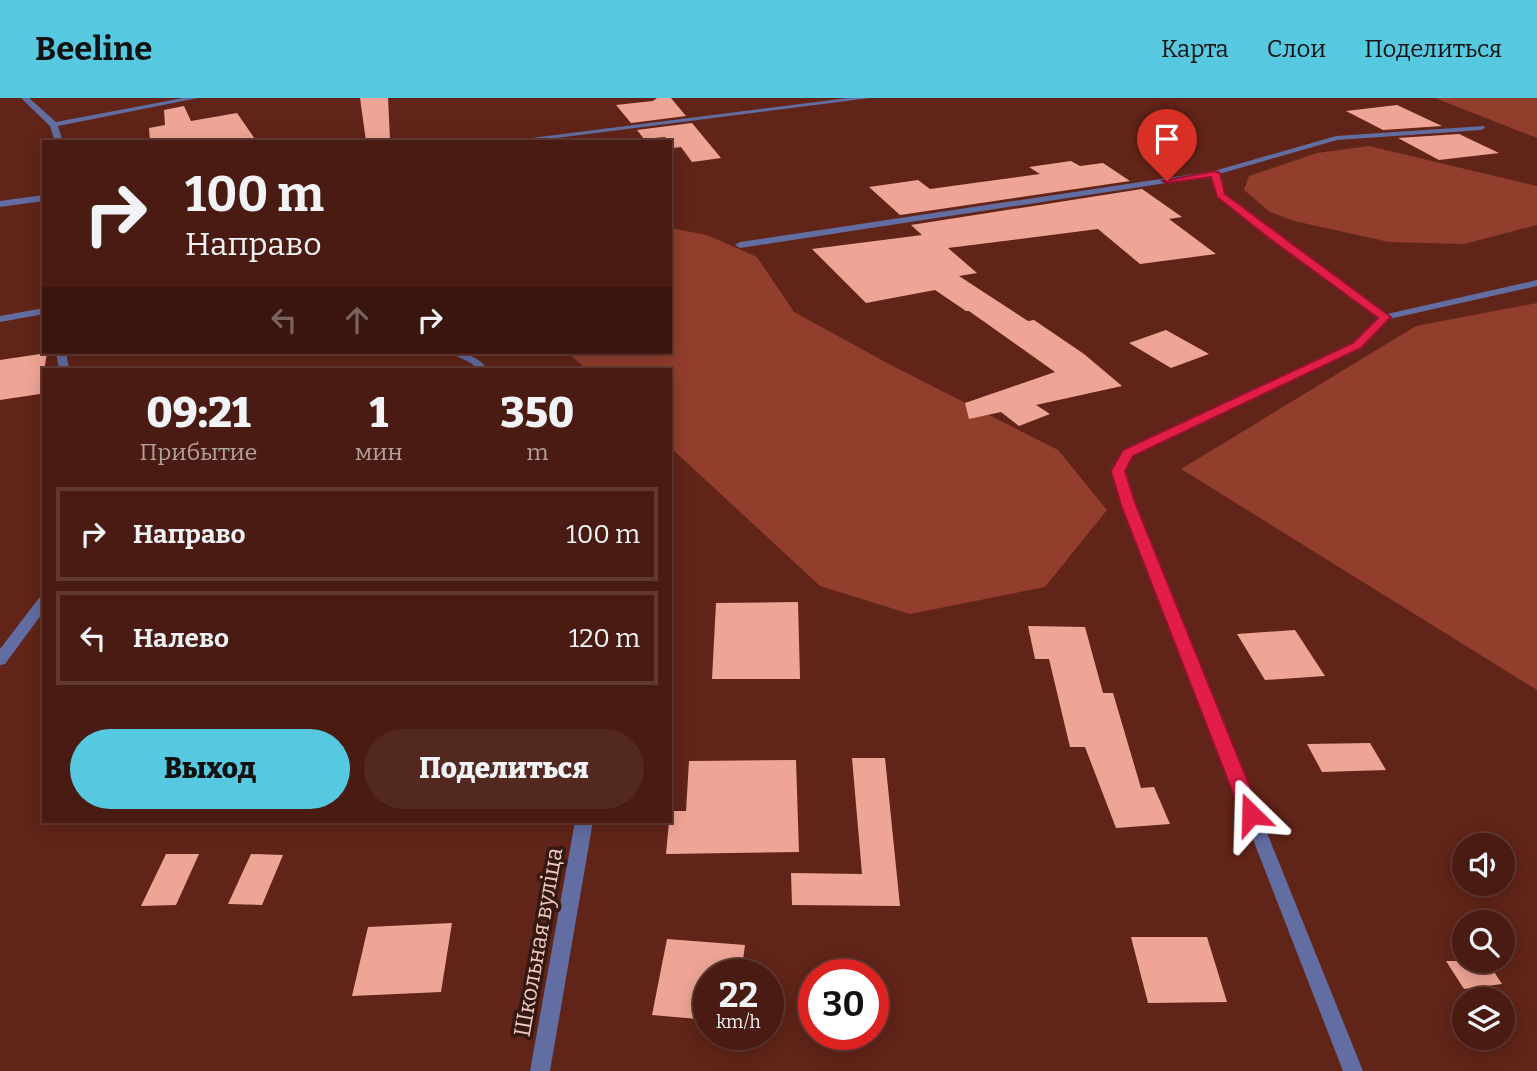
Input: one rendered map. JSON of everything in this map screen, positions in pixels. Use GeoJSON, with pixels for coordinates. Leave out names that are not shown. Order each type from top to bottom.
{"type":"FeatureCollection","features":[{"type":"Feature","properties":{"kind":"street"},"geometry":{"type":"LineString","coordinates":[[25,98],[54,125],[58,140]]}},
{"type":"Feature","properties":{"kind":"street"},"geometry":{"type":"LineString","coordinates":[[54,125],[194,98]]}},
{"type":"Feature","properties":{"kind":"street"},"geometry":{"type":"LineString","coordinates":[[520,140],[866,98]]}},
{"type":"Feature","properties":{"kind":"street"},"geometry":{"type":"LineString","coordinates":[[740,244],[1215,173],[1336,138],[1481,128]]}},
{"type":"Feature","properties":{"kind":"street"},"geometry":{"type":"LineString","coordinates":[[1215,173],[1220,195],[1273,237],[1385,317]]}},
{"type":"Feature","properties":{"kind":"street"},"geometry":{"type":"LineString","coordinates":[[0,204],[42,198]]}},
{"type":"Feature","properties":{"kind":"street"},"geometry":{"type":"LineString","coordinates":[[1353,1071],[1129,505],[1118,471],[1128,453],[1357,345],[1385,317],[1537,283]]}},
{"type":"Feature","properties":{"kind":"street"},"geometry":{"type":"LineString","coordinates":[[0,319],[42,311]]}},
{"type":"Feature","properties":{"kind":"street"},"geometry":{"type":"LineString","coordinates":[[458,354],[475,361],[482,368]]}},
{"type":"Feature","properties":{"kind":"street"},"geometry":{"type":"LineString","coordinates":[[0,660],[42,604]]}},
{"type":"Feature","properties":{"kind":"street","name":"Школьная вуліца"},"geometry":{"type":"LineString","coordinates":[[540,1071],[584,823]]}},
{"type":"Feature","properties":{"kind":"shaded area"},"geometry":{"type":"Polygon","coordinates":[[[1435,98],[1537,98],[1537,138],[1435,98]]]}},
{"type":"Feature","properties":{"kind":"shaded area"},"geometry":{"type":"Polygon","coordinates":[[[1369,146],[1537,186],[1537,225],[1464,244],[1389,242],[1294,221],[1270,212],[1244,190],[1249,176],[1317,153],[1369,146]]]}},
{"type":"Feature","properties":{"kind":"shaded area"},"geometry":{"type":"Polygon","coordinates":[[[672,228],[707,235],[757,257],[794,312],[887,363],[1058,450],[1107,510],[1045,587],[910,614],[820,586],[672,449],[672,368],[585,368],[569,354],[672,354],[672,228]]]}},
{"type":"Feature","properties":{"kind":"shaded area"},"geometry":{"type":"Polygon","coordinates":[[[1537,303],[1537,690],[1181,469],[1416,326],[1537,303]]]}},
{"type":"Feature","properties":{"kind":"building"},"geometry":{"type":"Polygon","coordinates":[[[360,98],[388,98],[390,139],[366,140],[360,98]]]}},
{"type":"Feature","properties":{"kind":"building"},"geometry":{"type":"Polygon","coordinates":[[[657,98],[671,98],[686,116],[631,123],[616,105],[653,101],[657,98]]]}},
{"type":"Feature","properties":{"kind":"building"},"geometry":{"type":"Polygon","coordinates":[[[1397,105],[1442,126],[1383,130],[1346,111],[1397,105]]]}},
{"type":"Feature","properties":{"kind":"building"},"geometry":{"type":"Polygon","coordinates":[[[184,106],[191,121],[237,113],[256,140],[150,140],[149,128],[165,125],[164,110],[184,106]]]}},
{"type":"Feature","properties":{"kind":"building"},"geometry":{"type":"Polygon","coordinates":[[[692,123],[721,158],[692,162],[681,147],[673,148],[672,140],[665,137],[644,139],[637,130],[692,123]]]}},
{"type":"Feature","properties":{"kind":"building"},"geometry":{"type":"Polygon","coordinates":[[[1459,134],[1499,153],[1439,160],[1398,138],[1459,134]]]}},
{"type":"Feature","properties":{"kind":"building"},"geometry":{"type":"Polygon","coordinates":[[[1071,161],[1080,166],[1103,163],[1130,181],[900,215],[869,187],[918,180],[930,189],[1040,174],[1029,167],[1071,161]]]}},
{"type":"Feature","properties":{"kind":"building"},"geometry":{"type":"Polygon","coordinates":[[[1142,189],[1182,217],[1169,219],[1216,254],[1140,264],[1098,229],[948,248],[977,273],[959,276],[1028,321],[1034,320],[1084,354],[1122,386],[1036,405],[1050,414],[1019,426],[1001,412],[969,419],[965,403],[1055,372],[935,290],[866,303],[812,249],[922,235],[911,225],[1142,189]]]}},
{"type":"Feature","properties":{"kind":"building"},"geometry":{"type":"Polygon","coordinates":[[[1166,330],[1209,354],[1171,368],[1129,343],[1166,330]]]}},
{"type":"Feature","properties":{"kind":"building"},"geometry":{"type":"Polygon","coordinates":[[[47,354],[44,368],[42,368],[40,394],[0,400],[0,360],[47,354]]]}},
{"type":"Feature","properties":{"kind":"building"},"geometry":{"type":"Polygon","coordinates":[[[798,602],[800,679],[712,679],[716,603],[798,602]]]}},
{"type":"Feature","properties":{"kind":"building"},"geometry":{"type":"Polygon","coordinates":[[[1028,626],[1085,627],[1103,693],[1113,693],[1141,788],[1154,787],[1170,824],[1116,828],[1085,747],[1070,747],[1049,659],[1035,659],[1028,626]]]}},
{"type":"Feature","properties":{"kind":"building"},"geometry":{"type":"Polygon","coordinates":[[[1295,630],[1325,676],[1265,680],[1237,634],[1295,630]]]}},
{"type":"Feature","properties":{"kind":"building"},"geometry":{"type":"Polygon","coordinates":[[[1370,743],[1386,770],[1322,772],[1307,744],[1370,743]]]}},
{"type":"Feature","properties":{"kind":"building"},"geometry":{"type":"Polygon","coordinates":[[[852,758],[885,758],[900,906],[792,905],[791,873],[862,874],[852,758]]]}},
{"type":"Feature","properties":{"kind":"building"},"geometry":{"type":"Polygon","coordinates":[[[796,760],[799,852],[666,854],[672,811],[686,811],[689,761],[796,760]]]}},
{"type":"Feature","properties":{"kind":"building"},"geometry":{"type":"Polygon","coordinates":[[[166,854],[199,854],[176,905],[141,906],[166,854]]]}},
{"type":"Feature","properties":{"kind":"building"},"geometry":{"type":"Polygon","coordinates":[[[251,854],[283,855],[262,905],[228,904],[251,854]]]}},
{"type":"Feature","properties":{"kind":"building"},"geometry":{"type":"Polygon","coordinates":[[[452,923],[441,992],[352,996],[368,927],[452,923]]]}},
{"type":"Feature","properties":{"kind":"building"},"geometry":{"type":"Polygon","coordinates":[[[1131,937],[1207,937],[1227,1002],[1148,1003],[1131,937]]]}},
{"type":"Feature","properties":{"kind":"building"},"geometry":{"type":"Polygon","coordinates":[[[667,939],[745,945],[743,959],[693,959],[693,1019],[652,1015],[667,939]]]}},
{"type":"Feature","properties":{"kind":"building"},"geometry":{"type":"Polygon","coordinates":[[[1454,973],[1495,973],[1502,984],[1479,987],[1463,987],[1454,973]]]}},
{"type":"Feature","properties":{"kind":"route"},"geometry":{"type":"LineString","coordinates":[[1167,181],[1215,173],[1220,195],[1273,237],[1385,317],[1357,345],[1128,453],[1118,471],[1251,814]]}}]}
